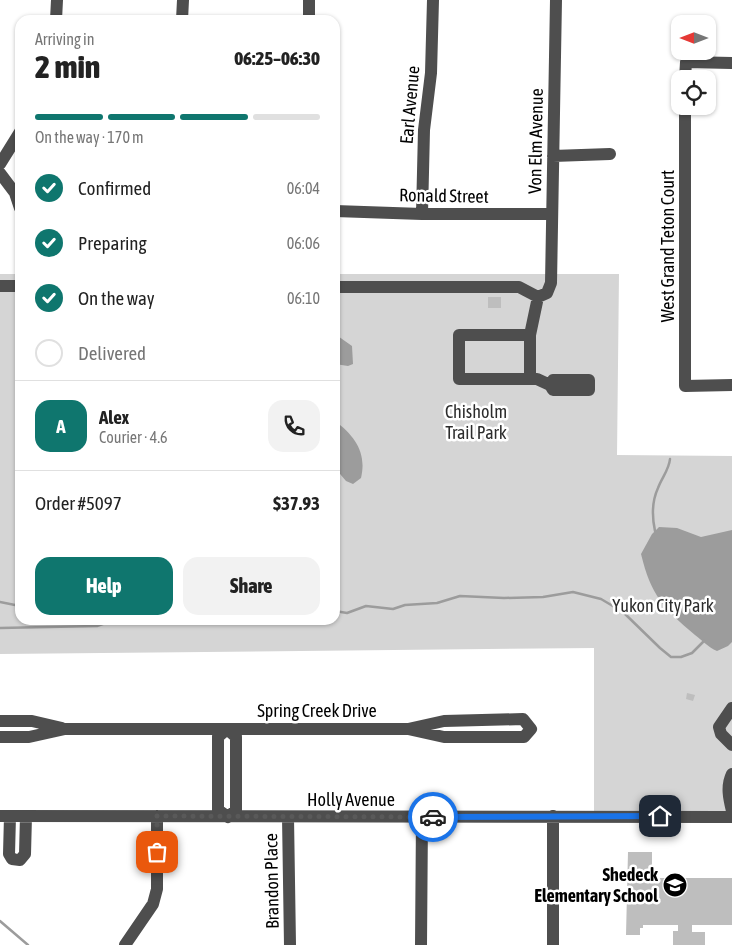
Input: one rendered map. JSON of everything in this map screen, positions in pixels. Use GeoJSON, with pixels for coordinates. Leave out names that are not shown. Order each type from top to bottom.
{"type":"FeatureCollection","features":[{"type":"Feature","properties":{"kind":"street"},"geometry":{"type":"LineString","coordinates":[[56,15],[57,0]]}},
{"type":"Feature","properties":{"kind":"street"},"geometry":{"type":"LineString","coordinates":[[182,15],[183,0]]}},
{"type":"Feature","properties":{"kind":"street"},"geometry":{"type":"LineString","coordinates":[[309,0],[309,15]]}},
{"type":"Feature","properties":{"kind":"street","name":"Earl Avenue"},"geometry":{"type":"LineString","coordinates":[[422,214],[424,130],[431,73],[433,0]]}},
{"type":"Feature","properties":{"kind":"street","name":"Von Elm Avenue"},"geometry":{"type":"LineString","coordinates":[[538,297],[547,293],[551,283],[556,0]]}},
{"type":"Feature","properties":{"kind":"street"},"geometry":{"type":"LineString","coordinates":[[686,70],[686,62],[732,63]]}},
{"type":"Feature","properties":{"kind":"street","name":"West Grand Teton Court"},"geometry":{"type":"LineString","coordinates":[[686,115],[685,386],[732,386]]}},
{"type":"Feature","properties":{"kind":"street"},"geometry":{"type":"LineString","coordinates":[[0,164],[15,140]]}},
{"type":"Feature","properties":{"kind":"street"},"geometry":{"type":"LineString","coordinates":[[553,156],[610,154]]}},
{"type":"Feature","properties":{"kind":"street"},"geometry":{"type":"LineString","coordinates":[[0,173],[15,193]]}},
{"type":"Feature","properties":{"kind":"street","name":"Ronald Street"},"geometry":{"type":"LineString","coordinates":[[340,211],[422,214],[552,214]]}},
{"type":"Feature","properties":{"kind":"street"},"geometry":{"type":"LineString","coordinates":[[0,286],[15,286]]}},
{"type":"Feature","properties":{"kind":"street"},"geometry":{"type":"LineString","coordinates":[[340,286],[519,287],[538,297],[530,335],[530,378]]}},
{"type":"Feature","properties":{"kind":"street"},"geometry":{"type":"LineString","coordinates":[[530,335],[459,335],[459,379],[537,378],[550,385]]}},
{"type":"Feature","properties":{"kind":"street"},"geometry":{"type":"LineString","coordinates":[[732,708],[719,727],[721,734],[732,745]]}},
{"type":"Feature","properties":{"kind":"street","name":"Spring Creek Drive"},"geometry":{"type":"LineString","coordinates":[[0,737],[29,737],[65,729],[408,729],[452,737],[524,737],[531,729],[523,719],[444,721],[408,729]]}},
{"type":"Feature","properties":{"kind":"street","name":"Spring Creek Drive"},"geometry":{"type":"LineString","coordinates":[[0,721],[32,721],[65,729]]}},
{"type":"Feature","properties":{"kind":"street"},"geometry":{"type":"LineString","coordinates":[[227,729],[218,737],[218,810],[228,817]]}},
{"type":"Feature","properties":{"kind":"street","name":"Spring Creek Drive"},"geometry":{"type":"LineString","coordinates":[[227,729],[236,736],[236,810],[228,817]]}},
{"type":"Feature","properties":{"kind":"street"},"geometry":{"type":"LineString","coordinates":[[732,774],[728,781],[728,798],[732,811]]}},
{"type":"Feature","properties":{"kind":"street"},"geometry":{"type":"LineString","coordinates":[[5,816],[9,854],[12,859],[20,860],[25,854],[26,816]]}},
{"type":"Feature","properties":{"kind":"street","name":"Holly Avenue"},"geometry":{"type":"LineString","coordinates":[[5,816],[732,817]]}},
{"type":"Feature","properties":{"kind":"street"},"geometry":{"type":"LineString","coordinates":[[125,945],[153,904],[157,889],[157,816]]}},
{"type":"Feature","properties":{"kind":"street"},"geometry":{"type":"LineString","coordinates":[[553,816],[553,945]]}},
{"type":"Feature","properties":{"kind":"street","name":"Brandon Place"},"geometry":{"type":"LineString","coordinates":[[288,817],[290,945]]}},
{"type":"Feature","properties":{"kind":"street"},"geometry":{"type":"LineString","coordinates":[[421,945],[422,817]]}},
{"type":"Feature","properties":{"kind":"green space","name":"Chisholm Trail Park"},"geometry":{"type":"Polygon","coordinates":[[[0,274],[15,274],[15,625],[340,625],[340,274],[619,274],[617,455],[732,456],[732,812],[594,812],[594,648],[0,654],[0,274]]]}},
{"type":"Feature","properties":{"kind":"shaded area"},"geometry":{"type":"Polygon","coordinates":[[[340,338],[352,346],[353,364],[348,366],[340,365],[340,338]]]}},
{"type":"Feature","properties":{"kind":"shaded area"},"geometry":{"type":"Polygon","coordinates":[[[340,425],[354,439],[361,453],[362,461],[361,478],[353,484],[346,481],[340,474],[340,425]]]}},
{"type":"Feature","properties":{"kind":"shaded area"},"geometry":{"type":"Polygon","coordinates":[[[659,527],[677,528],[701,537],[732,530],[732,642],[728,646],[717,651],[708,646],[674,617],[654,591],[641,554],[652,534],[659,527]]]}},
{"type":"Feature","properties":{"kind":"building"},"geometry":{"type":"Polygon","coordinates":[[[488,297],[501,297],[501,308],[488,308],[488,297]]]}},
{"type":"Feature","properties":{"kind":"building"},"geometry":{"type":"Polygon","coordinates":[[[687,693],[695,695],[693,701],[686,699],[687,693]]]}},
{"type":"Feature","properties":{"kind":"building"},"geometry":{"type":"Polygon","coordinates":[[[628,852],[652,852],[652,866],[655,866],[655,878],[732,878],[732,925],[692,925],[692,932],[705,932],[705,945],[673,945],[673,931],[678,931],[678,925],[643,925],[643,928],[640,928],[640,935],[626,935],[628,852]]]}},
{"type":"Feature","properties":{"kind":"waterway"},"geometry":{"type":"LineString","coordinates":[[655,531],[653,515],[656,493],[670,459]]}},
{"type":"Feature","properties":{"kind":"waterway"},"geometry":{"type":"LineString","coordinates":[[340,612],[347,613],[366,606],[393,609],[405,605],[437,603],[460,596],[543,597],[573,592],[601,599],[623,612],[671,657],[681,657],[692,653],[704,641]]}},
{"type":"Feature","properties":{"kind":"waterway"},"geometry":{"type":"LineString","coordinates":[[0,602],[15,605]]}},
{"type":"Feature","properties":{"kind":"waterway"},"geometry":{"type":"LineString","coordinates":[[0,628],[100,625]]}},
{"type":"Feature","properties":{"kind":"waterway"},"geometry":{"type":"LineString","coordinates":[[0,921],[28,945]]}},
{"type":"Feature","properties":{"kind":"way so far"},"geometry":{"type":"LineString","coordinates":[[157,852],[157,816],[433,817]]}},
{"type":"Feature","properties":{"kind":"place","name":"Shedeck Elementary School"},"geometry":{"type":"Point","coordinates":[675,885]}},
{"type":"Feature","properties":{"kind":"route"},"geometry":{"type":"LineString","coordinates":[[433,817],[660,816]]}},
{"type":"Feature","properties":{"kind":"park label","name":"Yukon City Park"},"geometry":{"type":"Point","coordinates":[663,606]}}]}
